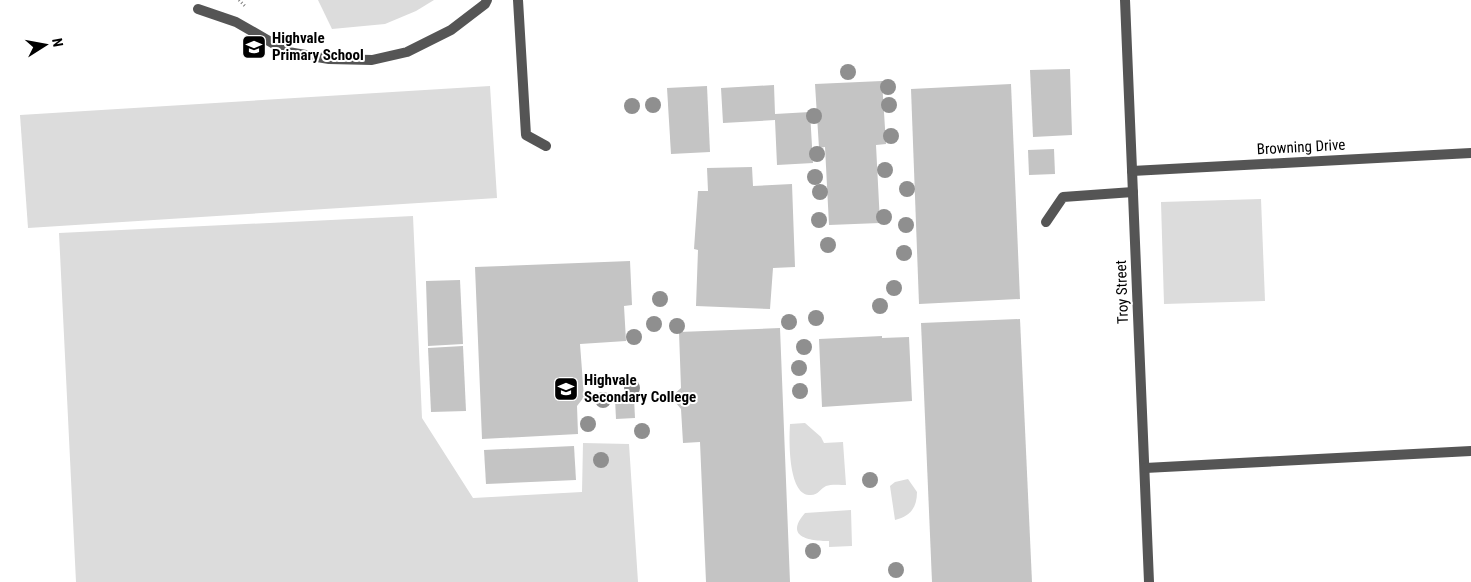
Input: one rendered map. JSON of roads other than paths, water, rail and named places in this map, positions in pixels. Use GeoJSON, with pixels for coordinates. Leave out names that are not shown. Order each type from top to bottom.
{"type":"FeatureCollection","features":[{"type":"Feature","properties":{"kind":"street"},"geometry":{"type":"LineString","coordinates":[[198,9],[236,22],[288,52],[329,59],[372,60],[407,52],[451,30],[485,4],[487,0]]}},
{"type":"Feature","properties":{"kind":"street"},"geometry":{"type":"LineString","coordinates":[[518,0],[526,135],[546,146]]}},
{"type":"Feature","properties":{"kind":"street","name":"Troy Street"},"geometry":{"type":"LineString","coordinates":[[1125,0],[1149,582]]}},
{"type":"Feature","properties":{"kind":"street","name":"Browning Drive"},"geometry":{"type":"LineString","coordinates":[[1132,171],[1471,154]]}},
{"type":"Feature","properties":{"kind":"street"},"geometry":{"type":"LineString","coordinates":[[1046,222],[1063,197],[1133,192]]}},
{"type":"Feature","properties":{"kind":"street"},"geometry":{"type":"LineString","coordinates":[[1145,468],[1471,451]]}},
{"type":"Feature","properties":{"kind":"place","name":"Highvale Primary School"},"geometry":{"type":"Point","coordinates":[254,47]}},
{"type":"Feature","properties":{"kind":"place","name":"Highvale Secondary College"},"geometry":{"type":"Point","coordinates":[566,389]}}]}
